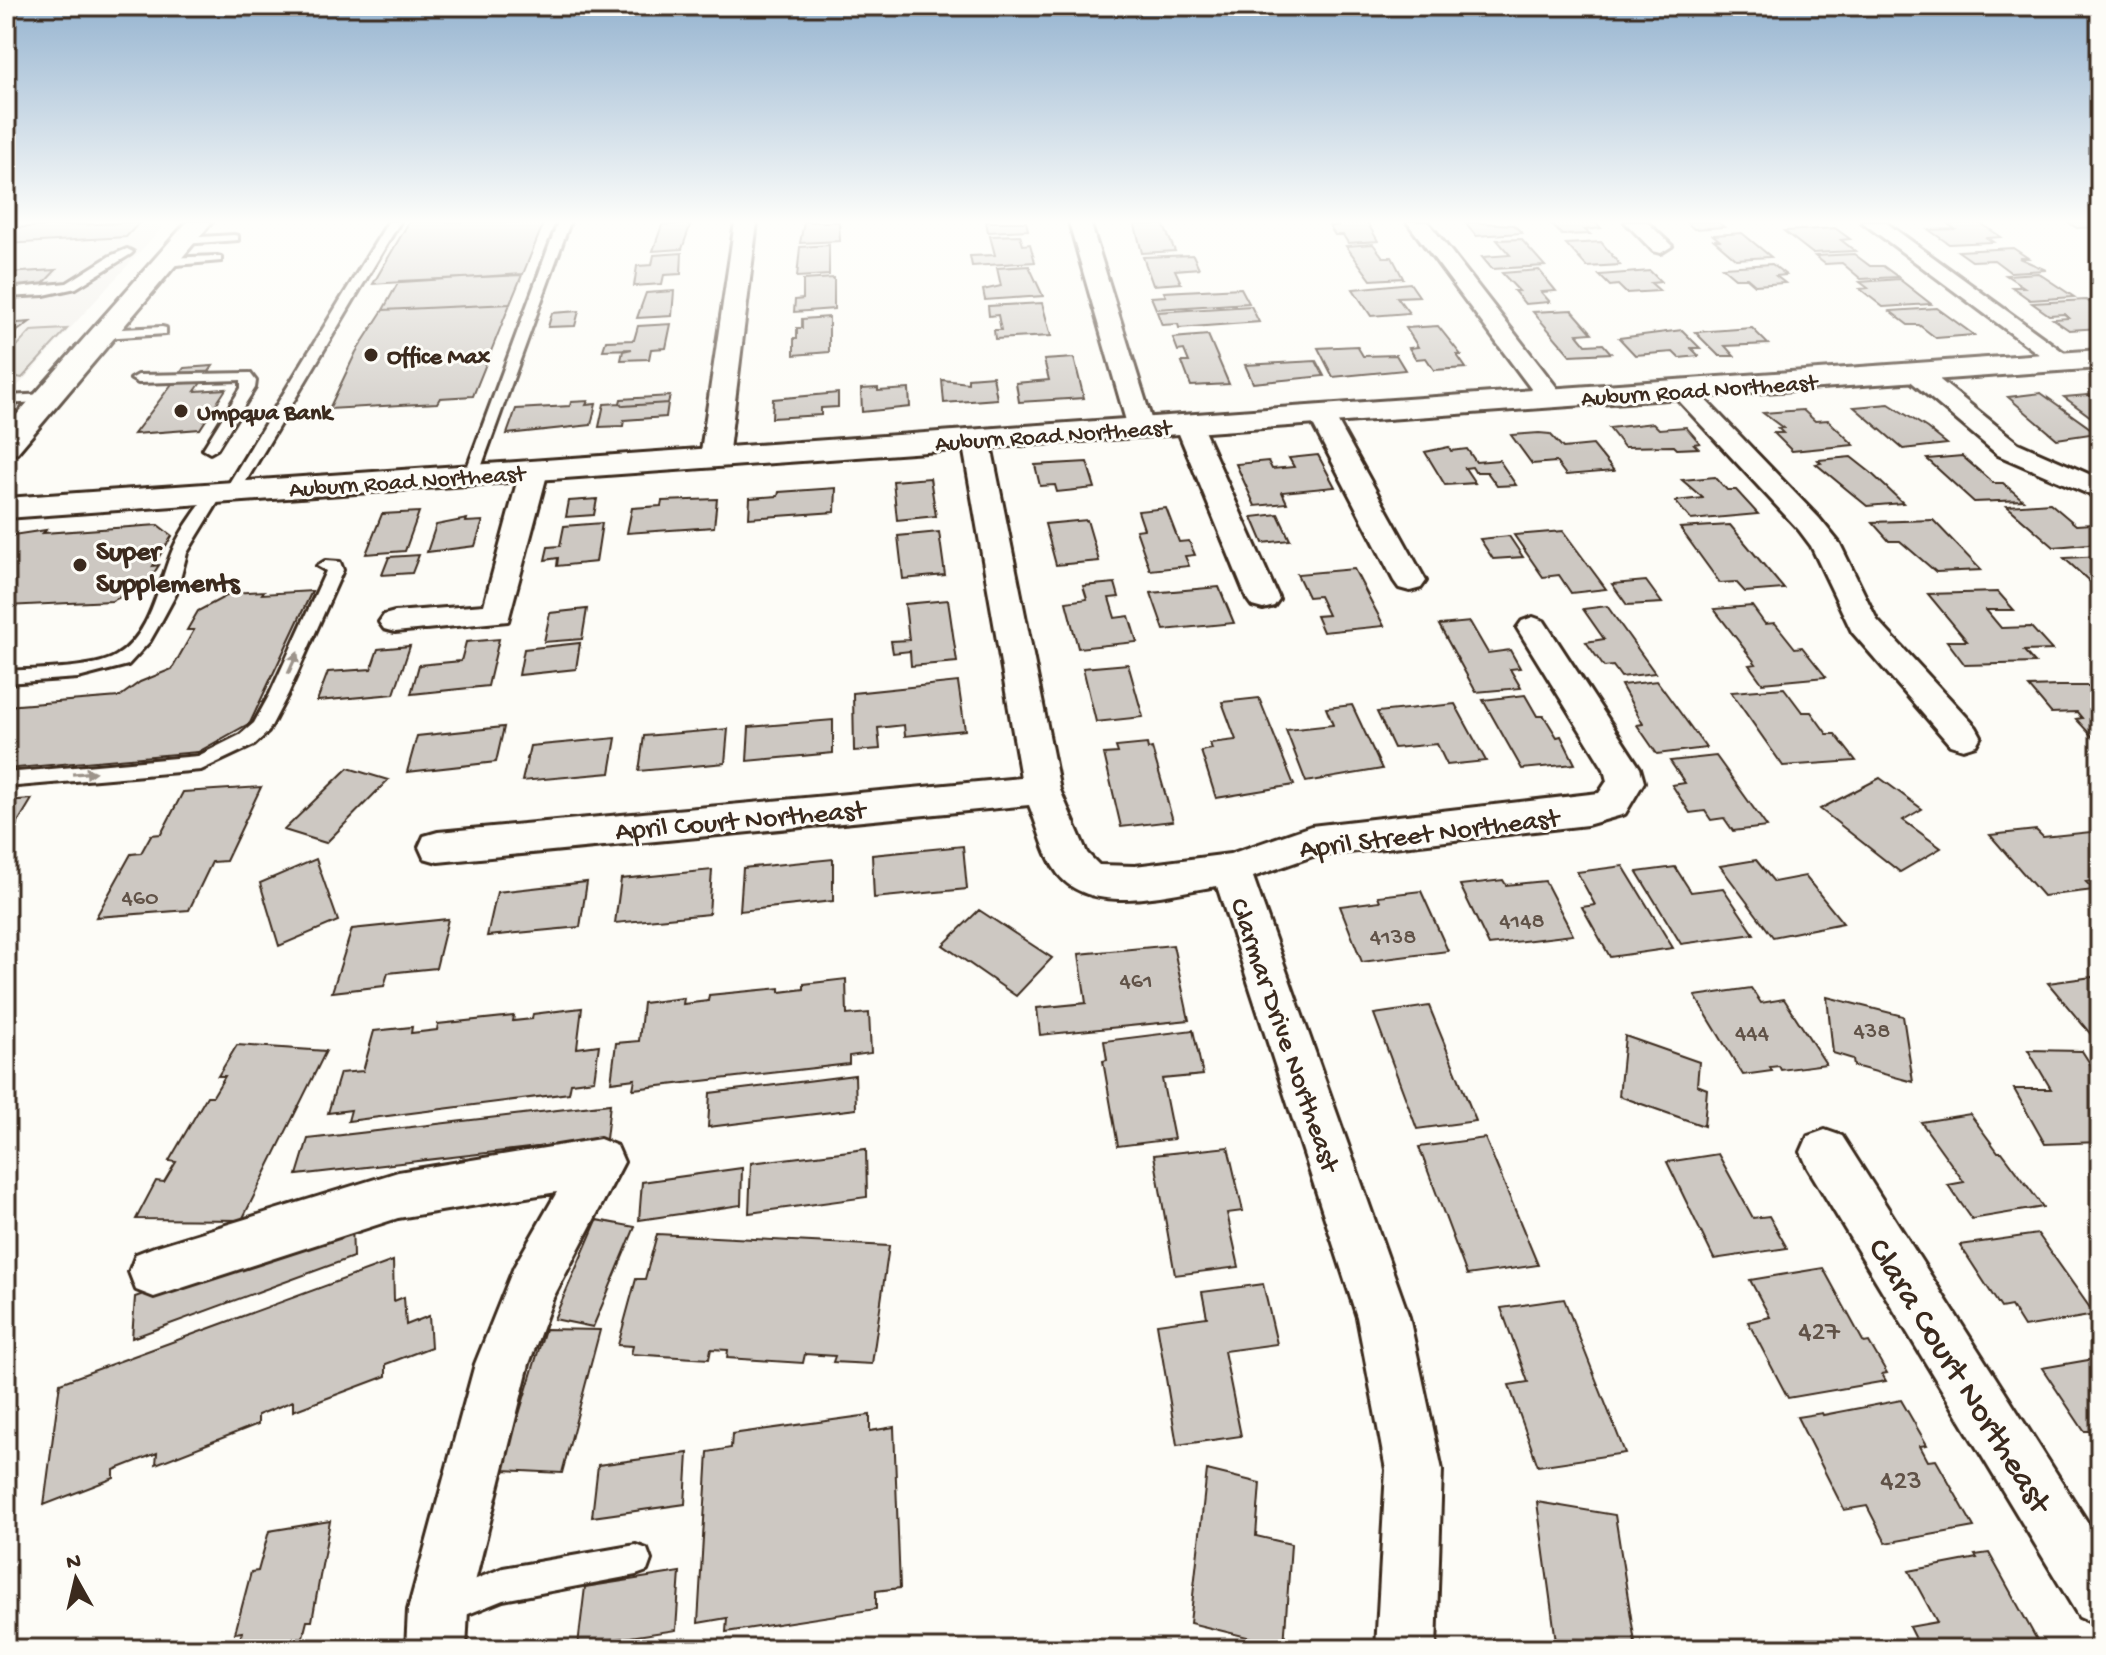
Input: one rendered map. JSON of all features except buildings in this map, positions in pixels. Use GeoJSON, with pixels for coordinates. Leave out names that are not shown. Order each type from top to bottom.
{"type":"FeatureCollection","features":[{"type":"Feature","properties":{"kind":"street"},"geometry":{"type":"LineString","coordinates":[[6,446],[133,299]]}},
{"type":"Feature","properties":{"kind":"street"},"geometry":{"type":"LineString","coordinates":[[714,458],[736,299]]}},
{"type":"Feature","properties":{"kind":"street"},"geometry":{"type":"LineString","coordinates":[[1102,299],[1141,428]]}},
{"type":"Feature","properties":{"kind":"street"},"geometry":{"type":"LineString","coordinates":[[1476,299],[1552,399]]}},
{"type":"Feature","properties":{"kind":"street"},"geometry":{"type":"LineString","coordinates":[[1978,299],[2065,362]]}},
{"type":"Feature","properties":{"kind":"street","name":"Auburn Road Northeast"},"geometry":{"type":"LineString","coordinates":[[6,508],[2100,359]]}},
{"type":"Feature","properties":{"kind":"street"},"geometry":{"type":"LineString","coordinates":[[1916,373],[2008,449],[2100,490]]}},
{"type":"Feature","properties":{"kind":"street"},"geometry":{"type":"LineString","coordinates":[[1682,390],[1809,524],[1825,544],[1863,625],[1963,736]]}},
{"type":"Feature","properties":{"kind":"street"},"geometry":{"type":"LineString","coordinates":[[1321,415],[1410,581]]}},
{"type":"Feature","properties":{"kind":"street"},"geometry":{"type":"LineString","coordinates":[[1188,424],[1263,599]]}},
{"type":"Feature","properties":{"kind":"street","name":"Clarmar Drive Northeast"},"geometry":{"type":"LineString","coordinates":[[976,440],[1042,790],[1071,862],[1089,880],[1135,882],[1231,869],[1383,1317],[1414,1470],[1406,1649]]}},
{"type":"Feature","properties":{"kind":"street"},"geometry":{"type":"LineString","coordinates":[[395,622],[497,614],[534,471]]}},
{"type":"Feature","properties":{"kind":"street","name":"April Street Northeast"},"geometry":{"type":"LineString","coordinates":[[1231,869],[1311,841],[1587,811],[1612,804],[1623,792],[1626,782],[1622,768],[1533,628]]}},
{"type":"Feature","properties":{"kind":"street","name":"April Court Northeast"},"geometry":{"type":"LineString","coordinates":[[438,847],[1042,790]]}},
{"type":"Feature","properties":{"kind":"street","name":"Clara Court Northeast"},"geometry":{"type":"LineString","coordinates":[[1825,1152],[2100,1596]]}},
{"type":"Feature","properties":{"kind":"street"},"geometry":{"type":"LineString","coordinates":[[154,1272],[398,1195],[600,1162],[532,1285],[502,1364],[437,1630]]}},
{"type":"Feature","properties":{"kind":"lane"},"geometry":{"type":"LineString","coordinates":[[6,677],[78,672],[122,661],[144,637],[168,594],[179,553],[223,493],[345,299]]}},
{"type":"Feature","properties":{"kind":"lane"},"geometry":{"type":"LineString","coordinates":[[471,476],[536,299]]}},
{"type":"Feature","properties":{"kind":"lane"},"geometry":{"type":"LineString","coordinates":[[103,334],[162,331]]}},
{"type":"Feature","properties":{"kind":"lane"},"geometry":{"type":"LineString","coordinates":[[133,385],[233,374],[245,376],[249,381],[248,388],[210,449]]}},
{"type":"Feature","properties":{"kind":"lane"},"geometry":{"type":"LineString","coordinates":[[6,400],[48,398]]}},
{"type":"Feature","properties":{"kind":"lane"},"geometry":{"type":"LineString","coordinates":[[6,780],[201,763],[247,740],[261,727],[292,666],[335,570],[334,566],[325,566]]}},
{"type":"Feature","properties":{"kind":"lane"},"geometry":{"type":"LineString","coordinates":[[437,1630],[503,1584],[636,1560]]}},
{"type":"Feature","properties":{"kind":"shaded area"},"geometry":{"type":"Polygon","coordinates":[[[6,299],[97,299],[6,399],[6,299]]]}},
{"type":"Feature","properties":{"kind":"shaded area"},"geometry":{"type":"Polygon","coordinates":[[[67,329],[22,378],[6,375],[6,358],[31,331],[67,329]]]}},
{"type":"Feature","properties":{"kind":"place","name":"Office Max"},"geometry":{"type":"Point","coordinates":[371,355]}},
{"type":"Feature","properties":{"kind":"place","name":"Umpqua Bank"},"geometry":{"type":"Point","coordinates":[181,411]}},
{"type":"Feature","properties":{"kind":"place","name":"Super Supplements"},"geometry":{"type":"Point","coordinates":[80,565]}}]}
